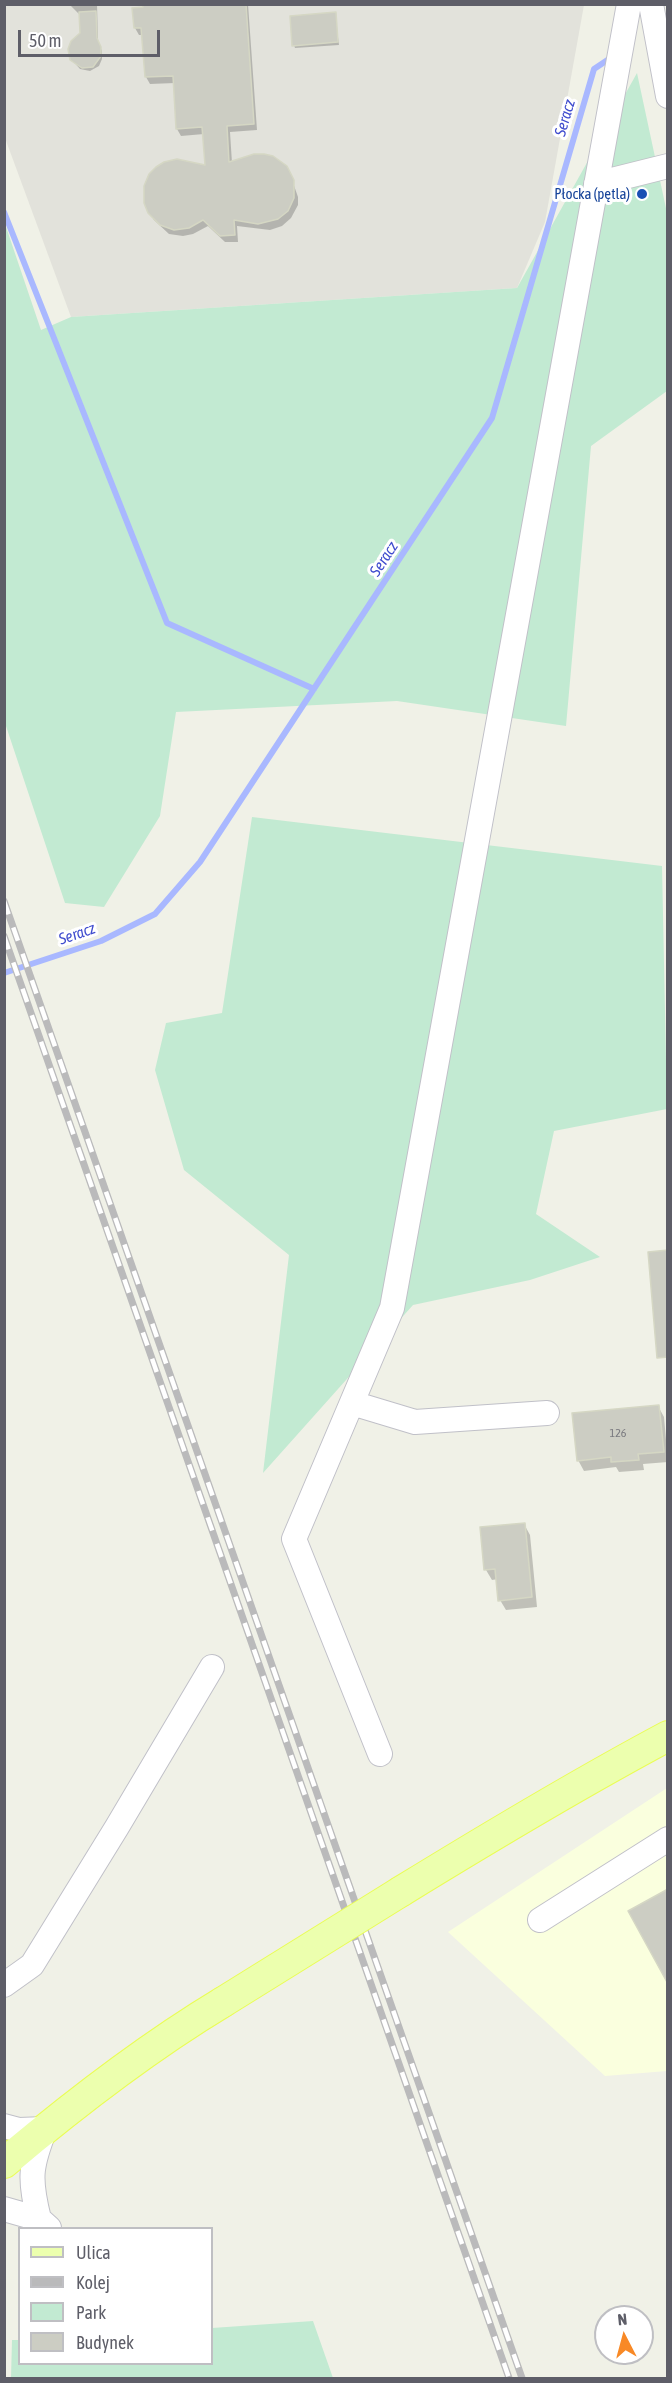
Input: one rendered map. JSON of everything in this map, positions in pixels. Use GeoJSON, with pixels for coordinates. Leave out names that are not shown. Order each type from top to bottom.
{"type":"FeatureCollection","features":[{"type":"Feature","properties":{"kind":"main road"},"geometry":{"type":"LineString","coordinates":[[606,1769],[668,1728]]}},
{"type":"Feature","properties":{"kind":"main road"},"geometry":{"type":"LineString","coordinates":[[4,2163],[160,2041],[493,1834],[668,1736]]}},
{"type":"Feature","properties":{"kind":"street"},"geometry":{"type":"LineString","coordinates":[[380,1754],[294,1539],[392,1308],[629,4]]}},
{"type":"Feature","properties":{"kind":"street"},"geometry":{"type":"LineString","coordinates":[[652,13],[667,93]]}},
{"type":"Feature","properties":{"kind":"street"},"geometry":{"type":"LineString","coordinates":[[596,184],[668,166]]}},
{"type":"Feature","properties":{"kind":"street"},"geometry":{"type":"LineString","coordinates":[[352,1402],[415,1422],[547,1413]]}},
{"type":"Feature","properties":{"kind":"street"},"geometry":{"type":"LineString","coordinates":[[4,1985],[32,1965],[212,1667]]}},
{"type":"Feature","properties":{"kind":"street"},"geometry":{"type":"LineString","coordinates":[[540,1920],[668,1839]]}},
{"type":"Feature","properties":{"kind":"street"},"geometry":{"type":"LineString","coordinates":[[4,2126],[19,2130],[45,2129],[33,2158],[31,2177],[44,2224]]}},
{"type":"Feature","properties":{"kind":"street"},"geometry":{"type":"LineString","coordinates":[[4,2209],[44,2224]]}},
{"type":"Feature","properties":{"kind":"shaded area"},"geometry":{"type":"Polygon","coordinates":[[[5,5],[584,5],[545,222],[517,288],[71,317],[5,138],[5,5]]]}},
{"type":"Feature","properties":{"kind":"shaded area"},"geometry":{"type":"Polygon","coordinates":[[[667,1788],[667,2071],[605,2076],[448,1932],[667,1788]]]}},
{"type":"Feature","properties":{"kind":"green space"},"geometry":{"type":"Polygon","coordinates":[[[637,73],[667,213],[667,391],[591,446],[566,726],[397,701],[176,712],[160,816],[104,907],[65,903],[5,723],[4,221],[41,330],[71,317],[517,288],[637,73]]]}},
{"type":"Feature","properties":{"kind":"green space"},"geometry":{"type":"Polygon","coordinates":[[[252,817],[662,866],[667,1109],[554,1131],[536,1214],[600,1257],[530,1280],[413,1305],[263,1473],[289,1255],[184,1170],[155,1070],[166,1023],[222,1013],[252,817]]]}},
{"type":"Feature","properties":{"kind":"green space"},"geometry":{"type":"Polygon","coordinates":[[[313,2321],[333,2378],[11,2378],[12,2340],[18,2340],[18,2365],[213,2365],[213,2328],[313,2321]]]}},
{"type":"Feature","properties":{"kind":"building"},"geometry":{"type":"Polygon","coordinates":[[[142,4],[246,4],[254,124],[227,126],[229,162],[254,154],[264,154],[273,156],[287,166],[294,180],[294,198],[288,211],[278,219],[258,224],[234,220],[235,235],[220,236],[203,220],[189,228],[174,230],[160,225],[148,213],[144,203],[144,186],[149,174],[156,167],[164,162],[177,159],[205,165],[202,127],[176,129],[173,76],[145,77],[141,28],[134,28],[132,8],[143,7],[142,4]]]}},
{"type":"Feature","properties":{"kind":"building"},"geometry":{"type":"Polygon","coordinates":[[[96,11],[97,38],[101,47],[101,56],[93,67],[82,68],[70,60],[68,49],[71,41],[80,33],[79,12],[96,11]]]}},
{"type":"Feature","properties":{"kind":"building"},"geometry":{"type":"Polygon","coordinates":[[[336,12],[338,42],[292,46],[290,16],[336,12]]]}},
{"type":"Feature","properties":{"kind":"building"},"geometry":{"type":"Polygon","coordinates":[[[668,1250],[668,1357],[657,1358],[648,1252],[668,1250]]]}},
{"type":"Feature","properties":{"kind":"building"},"geometry":{"type":"Polygon","coordinates":[[[659,1405],[664,1452],[638,1454],[639,1460],[611,1462],[611,1457],[577,1461],[572,1413],[659,1405]]]}},
{"type":"Feature","properties":{"kind":"building"},"geometry":{"type":"Polygon","coordinates":[[[525,1523],[532,1597],[498,1601],[495,1569],[484,1570],[480,1527],[525,1523]]]}},
{"type":"Feature","properties":{"kind":"building"},"geometry":{"type":"Polygon","coordinates":[[[668,1889],[668,1984],[628,1911],[668,1889]]]}},
{"type":"Feature","properties":{"kind":"waterway","name":"Seracz"},"geometry":{"type":"LineString","coordinates":[[4,973],[101,941],[155,914],[200,862],[492,418],[594,69],[612,57]]}},
{"type":"Feature","properties":{"kind":"waterway"},"geometry":{"type":"LineString","coordinates":[[4,212],[167,623],[314,689]]}},
{"type":"Feature","properties":{"kind":"railway"},"geometry":{"type":"LineString","coordinates":[[4,901],[522,2378]]}},
{"type":"Feature","properties":{"kind":"railway"},"geometry":{"type":"LineString","coordinates":[[4,936],[509,2378]]}},
{"type":"Feature","properties":{"kind":"place","name":"Płocka (pętla)"},"geometry":{"type":"Point","coordinates":[642,194]}}]}
